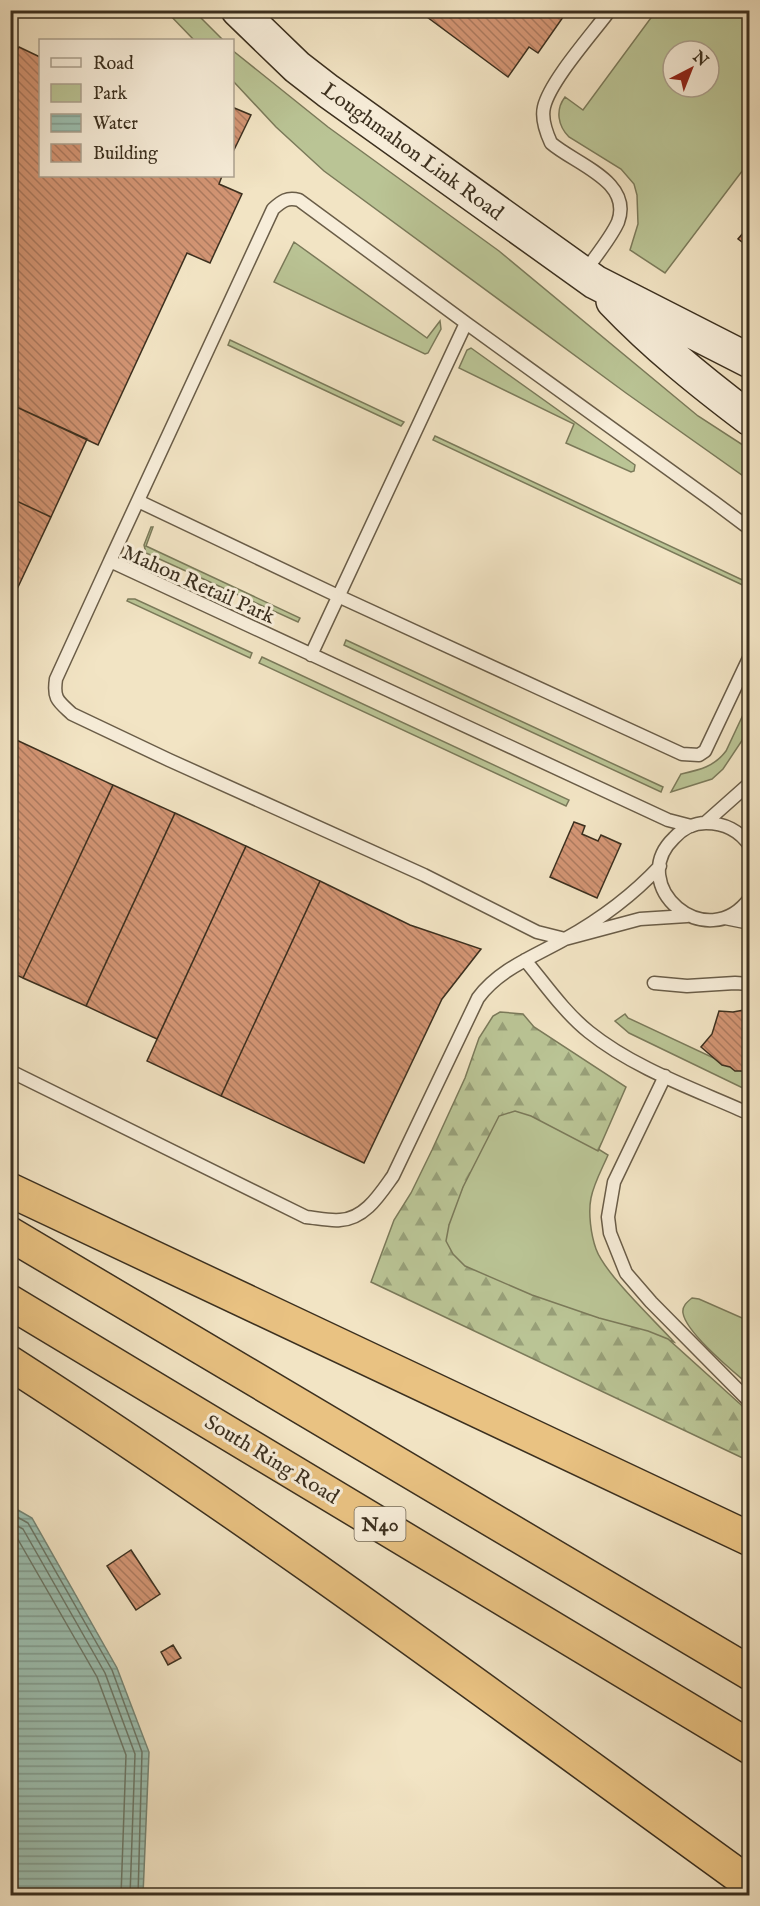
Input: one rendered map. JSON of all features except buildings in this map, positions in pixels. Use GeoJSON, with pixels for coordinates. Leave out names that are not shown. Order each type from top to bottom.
{"type":"FeatureCollection","features":[{"type":"Feature","properties":{"kind":"highway"},"geometry":{"type":"LineString","coordinates":[[10,1190],[750,1539]]}},
{"type":"Feature","properties":{"kind":"highway"},"geometry":{"type":"LineString","coordinates":[[10,1234],[750,1673]]}},
{"type":"Feature","properties":{"kind":"highway","name":"South Ring Road"},"geometry":{"type":"LineString","coordinates":[[10,1302],[750,1747]]}},
{"type":"Feature","properties":{"kind":"highway"},"geometry":{"type":"LineString","coordinates":[[10,1349],[120,1433],[369,1608],[750,1884]]}},
{"type":"Feature","properties":{"kind":"highway"},"geometry":{"type":"LineString","coordinates":[[10,1363],[120,1433]]}},
{"type":"Feature","properties":{"kind":"main road","name":"Loughmahon Link Road"},"geometry":{"type":"LineString","coordinates":[[238,10],[297,67],[328,91],[589,278],[750,361]]}},
{"type":"Feature","properties":{"kind":"main road","name":"Loughmahon Link Road"},"geometry":{"type":"LineString","coordinates":[[589,278],[640,330],[750,419]]}},
{"type":"Feature","properties":{"kind":"lane"},"geometry":{"type":"LineString","coordinates":[[589,278],[617,223],[620,211],[619,200],[612,184],[551,142],[547,134],[543,109],[555,83],[610,10]]}},
{"type":"Feature","properties":{"kind":"lane"},"geometry":{"type":"LineString","coordinates":[[110,561],[273,210],[280,202],[290,197],[299,200],[750,529]]}},
{"type":"Feature","properties":{"kind":"lane"},"geometry":{"type":"LineString","coordinates":[[311,655],[466,323]]}},
{"type":"Feature","properties":{"kind":"lane"},"geometry":{"type":"LineString","coordinates":[[138,501],[338,596],[682,754],[699,755],[705,751],[750,656]]}},
{"type":"Feature","properties":{"kind":"lane","name":"Mahon Retail Park"},"geometry":{"type":"LineString","coordinates":[[565,939],[537,932],[424,875],[72,714],[54,693],[56,679],[110,561],[668,820],[691,826]]}},
{"type":"Feature","properties":{"kind":"lane"},"geometry":{"type":"LineString","coordinates":[[705,823],[750,783]]}},
{"type":"Feature","properties":{"kind":"lane"},"geometry":{"type":"LineString","coordinates":[[750,846],[736,831],[721,824],[705,823],[691,826],[680,832],[670,842],[663,853],[660,866],[660,881],[665,895],[687,916],[712,921],[725,918],[738,911],[750,898]]}},
{"type":"Feature","properties":{"kind":"lane"},"geometry":{"type":"LineString","coordinates":[[10,1071],[306,1217],[342,1220],[361,1213],[376,1200],[393,1176],[478,998],[493,981],[525,960],[565,939],[629,897],[660,866]]}},
{"type":"Feature","properties":{"kind":"lane"},"geometry":{"type":"LineString","coordinates":[[565,939],[640,919],[687,916]]}},
{"type":"Feature","properties":{"kind":"lane"},"geometry":{"type":"LineString","coordinates":[[725,918],[750,923]]}},
{"type":"Feature","properties":{"kind":"lane"},"geometry":{"type":"LineString","coordinates":[[525,960],[566,1010],[589,1032],[616,1050],[666,1076],[750,1114]]}},
{"type":"Feature","properties":{"kind":"lane"},"geometry":{"type":"LineString","coordinates":[[654,982],[687,986],[750,984]]}},
{"type":"Feature","properties":{"kind":"lane"},"geometry":{"type":"LineString","coordinates":[[666,1076],[614,1182],[608,1217],[610,1233],[626,1273],[651,1302],[750,1402]]}},
{"type":"Feature","properties":{"kind":"green space"},"geometry":{"type":"Polygon","coordinates":[[[166,11],[194,11],[222,39],[193,39],[166,11]]]}},
{"type":"Feature","properties":{"kind":"green space"},"geometry":{"type":"Polygon","coordinates":[[[656,11],[750,11],[749,162],[665,273],[630,250],[638,224],[637,195],[634,184],[621,169],[569,137],[562,128],[559,118],[560,107],[565,97],[583,110],[656,11]]]}},
{"type":"Feature","properties":{"kind":"green space"},"geometry":{"type":"Polygon","coordinates":[[[234,52],[328,127],[499,251],[698,416],[749,449],[749,480],[626,393],[324,171],[276,127],[234,82],[234,52]]]}},
{"type":"Feature","properties":{"kind":"green space"},"geometry":{"type":"Polygon","coordinates":[[[294,242],[427,338],[440,321],[441,329],[428,353],[425,354],[274,282],[294,242]]]}},
{"type":"Feature","properties":{"kind":"green space"},"geometry":{"type":"Polygon","coordinates":[[[230,340],[404,422],[401,426],[228,345],[230,340]]]}},
{"type":"Feature","properties":{"kind":"green space"},"geometry":{"type":"Polygon","coordinates":[[[471,348],[635,465],[634,471],[631,472],[566,443],[574,424],[459,368],[467,350],[471,348]]]}},
{"type":"Feature","properties":{"kind":"green space"},"geometry":{"type":"Polygon","coordinates":[[[435,436],[749,583],[749,588],[433,440],[435,436]]]}},
{"type":"Feature","properties":{"kind":"green space"},"geometry":{"type":"Polygon","coordinates":[[[153,527],[146,546],[300,618],[298,622],[146,553],[144,545],[153,527]]]}},
{"type":"Feature","properties":{"kind":"green space"},"geometry":{"type":"Polygon","coordinates":[[[135,599],[252,653],[250,658],[127,601],[135,599]]]}},
{"type":"Feature","properties":{"kind":"green space"},"geometry":{"type":"Polygon","coordinates":[[[346,640],[663,787],[661,792],[344,645],[346,640]]]}},
{"type":"Feature","properties":{"kind":"green space"},"geometry":{"type":"Polygon","coordinates":[[[262,657],[569,800],[566,806],[259,663],[262,657]]]}},
{"type":"Feature","properties":{"kind":"green space"},"geometry":{"type":"Polygon","coordinates":[[[749,702],[749,730],[723,769],[712,779],[671,792],[681,774],[706,767],[726,751],[749,702]]]}},
{"type":"Feature","properties":{"kind":"green space"},"geometry":{"type":"Polygon","coordinates":[[[500,1012],[523,1014],[534,1027],[626,1087],[598,1151],[531,1116],[515,1111],[499,1116],[463,1187],[449,1225],[446,1241],[453,1254],[465,1266],[532,1295],[668,1339],[749,1412],[749,1461],[371,1282],[394,1220],[411,1193],[432,1150],[465,1078],[479,1038],[493,1016],[500,1012]]]}},
{"type":"Feature","properties":{"kind":"green space"},"geometry":{"type":"Polygon","coordinates":[[[625,1014],[628,1018],[748,1074],[749,1091],[629,1033],[615,1021],[625,1014]]]}},
{"type":"Feature","properties":{"kind":"green space"},"geometry":{"type":"Polygon","coordinates":[[[511,1105],[587,1142],[608,1155],[594,1187],[590,1204],[590,1224],[596,1249],[619,1284],[674,1342],[599,1321],[534,1298],[461,1265],[447,1250],[442,1236],[493,1115],[511,1105]]]}},
{"type":"Feature","properties":{"kind":"green space"},"geometry":{"type":"Polygon","coordinates":[[[692,1298],[749,1321],[749,1385],[692,1331],[686,1321],[683,1308],[692,1298]]]}},
{"type":"Feature","properties":{"kind":"water"},"geometry":{"type":"Polygon","coordinates":[[[11,1506],[32,1518],[117,1668],[149,1752],[143,1895],[11,1895],[11,1506]]]}}]}
